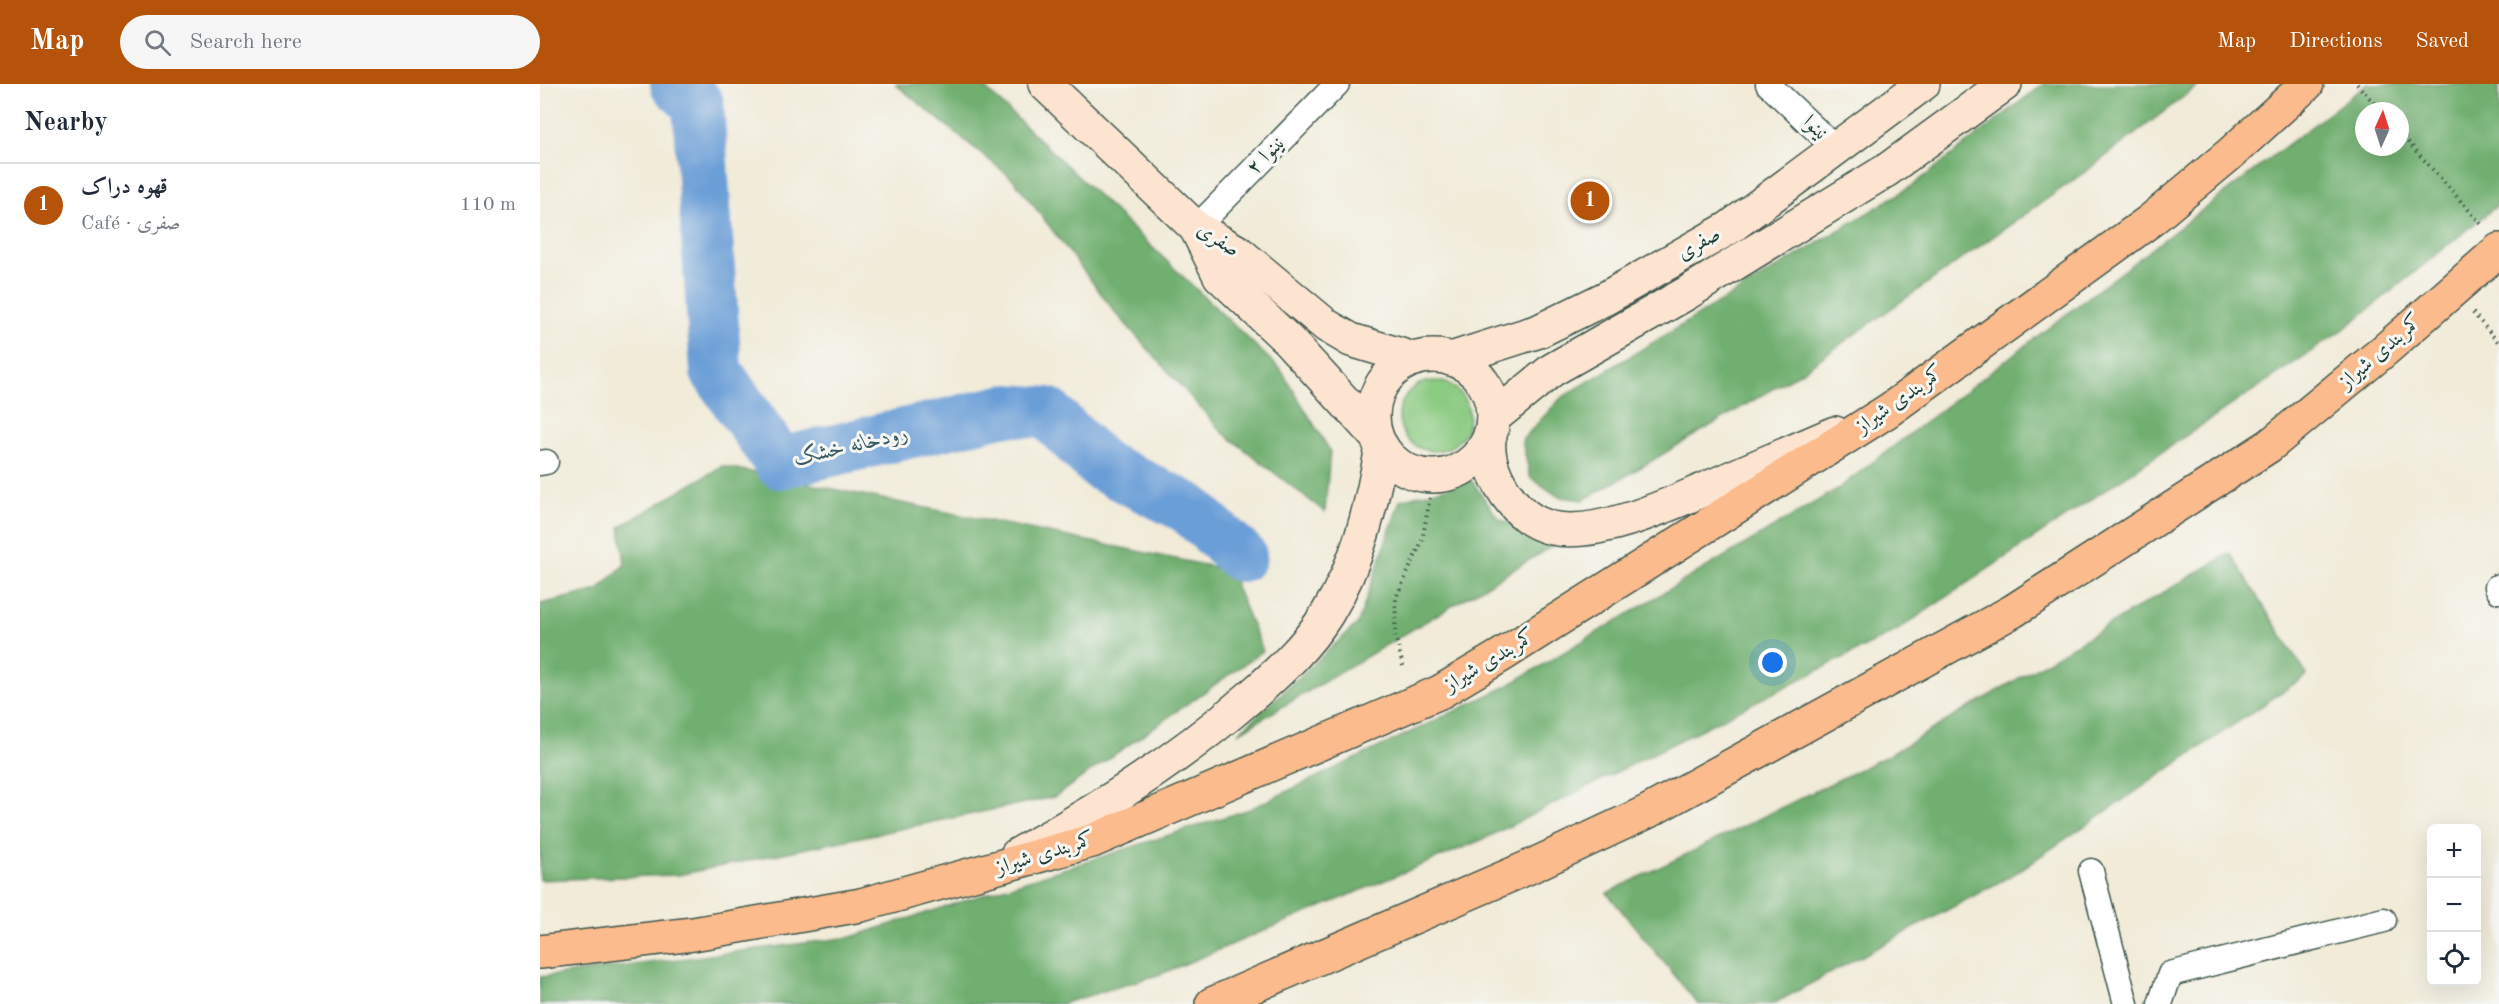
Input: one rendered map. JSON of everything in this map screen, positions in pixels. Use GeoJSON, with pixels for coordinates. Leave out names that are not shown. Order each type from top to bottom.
{"type":"FeatureCollection","features":[{"type":"Feature","properties":{"kind":"highway","name":"کمربندی شیراز"},"geometry":{"type":"LineString","coordinates":[[540,952],[693,934],[861,905],[989,871],[1092,841],[1440,692],[1502,656],[1889,410],[2151,220],[2230,154],[2307,84]]}},
{"type":"Feature","properties":{"kind":"highway","name":"کمربندی شیراز"},"geometry":{"type":"LineString","coordinates":[[1212,1004],[1527,868],[1647,812],[2013,611],[2269,446],[2453,290],[2491,239]]}},
{"type":"Feature","properties":{"kind":"street","name":"صفری"},"geometry":{"type":"LineString","coordinates":[[1045,84],[1196,228],[1238,252],[1327,326],[1351,340],[1414,359]]}},
{"type":"Feature","properties":{"kind":"street","name":"۲ نینوا"},"geometry":{"type":"LineString","coordinates":[[1196,228],[1336,84]]}},
{"type":"Feature","properties":{"kind":"street","name":"نینوا"},"geometry":{"type":"LineString","coordinates":[[1768,84],[1836,148]]}},
{"type":"Feature","properties":{"kind":"street","name":"صفری"},"geometry":{"type":"LineString","coordinates":[[1451,359],[1539,331],[1606,298],[1729,228],[1923,84]]}},
{"type":"Feature","properties":{"kind":"street"},"geometry":{"type":"LineString","coordinates":[[1196,228],[1220,276],[1289,341],[1379,441],[1394,462],[1410,472],[1448,475],[1465,467],[1479,455],[1491,428],[1552,370],[1688,292],[1887,170],[2005,84]]}},
{"type":"Feature","properties":{"kind":"street"},"geometry":{"type":"LineString","coordinates":[[989,871],[1065,829],[1178,755],[1276,674],[1307,642],[1327,613],[1350,570],[1368,522],[1379,441],[1373,417],[1376,398],[1384,382],[1398,368],[1414,359],[1432,356],[1451,359],[1468,368],[1482,381],[1491,399],[1488,454],[1498,482],[1512,503],[1530,521],[1553,528],[1575,530],[1605,525],[1671,503],[1889,410]]}},
{"type":"Feature","properties":{"kind":"street"},"geometry":{"type":"LineString","coordinates":[[2091,871],[2126,1004]]}},
{"type":"Feature","properties":{"kind":"street"},"geometry":{"type":"LineString","coordinates":[[2160,1004],[2170,974],[2384,920]]}},
{"type":"Feature","properties":{"kind":"path"},"geometry":{"type":"LineString","coordinates":[[2357,84],[2373,102]]}},
{"type":"Feature","properties":{"kind":"path"},"geometry":{"type":"LineString","coordinates":[[2409,143],[2491,239]]}},
{"type":"Feature","properties":{"kind":"path"},"geometry":{"type":"LineString","coordinates":[[2453,290],[2499,343]]}},
{"type":"Feature","properties":{"kind":"path"},"geometry":{"type":"LineString","coordinates":[[1403,666],[1395,634],[1396,598],[1422,541],[1434,475]]}},
{"type":"Feature","properties":{"kind":"green space"},"geometry":{"type":"Polygon","coordinates":[[[895,84],[981,84],[1281,370],[1330,451],[1325,512],[1222,432],[1115,312],[1014,180],[895,84]]]}},
{"type":"Feature","properties":{"kind":"green space"},"geometry":{"type":"Polygon","coordinates":[[[2043,84],[2200,84],[2088,170],[1801,372],[1631,473],[1583,500],[1559,497],[1530,477],[1522,440],[1561,398],[1912,186],[2043,84]]]}},
{"type":"Feature","properties":{"kind":"green space"},"geometry":{"type":"Polygon","coordinates":[[[2367,84],[2499,84],[2499,204],[2343,330],[1896,631],[1486,838],[1161,974],[1061,1004],[540,1004],[540,977],[851,937],[1250,809],[1507,686],[1839,488],[2367,84]]]}},
{"type":"Feature","properties":{"kind":"green space"},"geometry":{"type":"Polygon","coordinates":[[[1434,381],[1447,384],[1459,391],[1466,403],[1469,416],[1466,429],[1459,441],[1447,448],[1434,451],[1421,448],[1409,441],[1402,429],[1399,416],[1402,403],[1409,391],[1421,384],[1434,381]]]}},
{"type":"Feature","properties":{"kind":"green space"},"geometry":{"type":"Polygon","coordinates":[[[722,466],[1229,570],[1263,651],[1054,797],[678,875],[540,880],[540,604],[598,590],[625,564],[620,527],[722,466]]]}},
{"type":"Feature","properties":{"kind":"green space"},"geometry":{"type":"Polygon","coordinates":[[[1472,481],[1498,518],[1553,546],[1238,733],[1358,623],[1400,500],[1472,481]]]}},
{"type":"Feature","properties":{"kind":"green space"},"geometry":{"type":"Polygon","coordinates":[[[2230,553],[2307,675],[2014,874],[1773,1004],[1698,1004],[1607,893],[1889,755],[2230,553]]]}},
{"type":"Feature","properties":{"kind":"waterway","name":"رودخانه خشک"},"geometry":{"type":"LineString","coordinates":[[676,84],[698,104],[716,371],[780,463],[1006,410],[1047,413],[1102,466],[1188,508],[1241,556]]}},
{"type":"Feature","properties":{"kind":"place","name":"قهوه دراک"},"geometry":{"type":"Point","coordinates":[1590,201]}}]}
